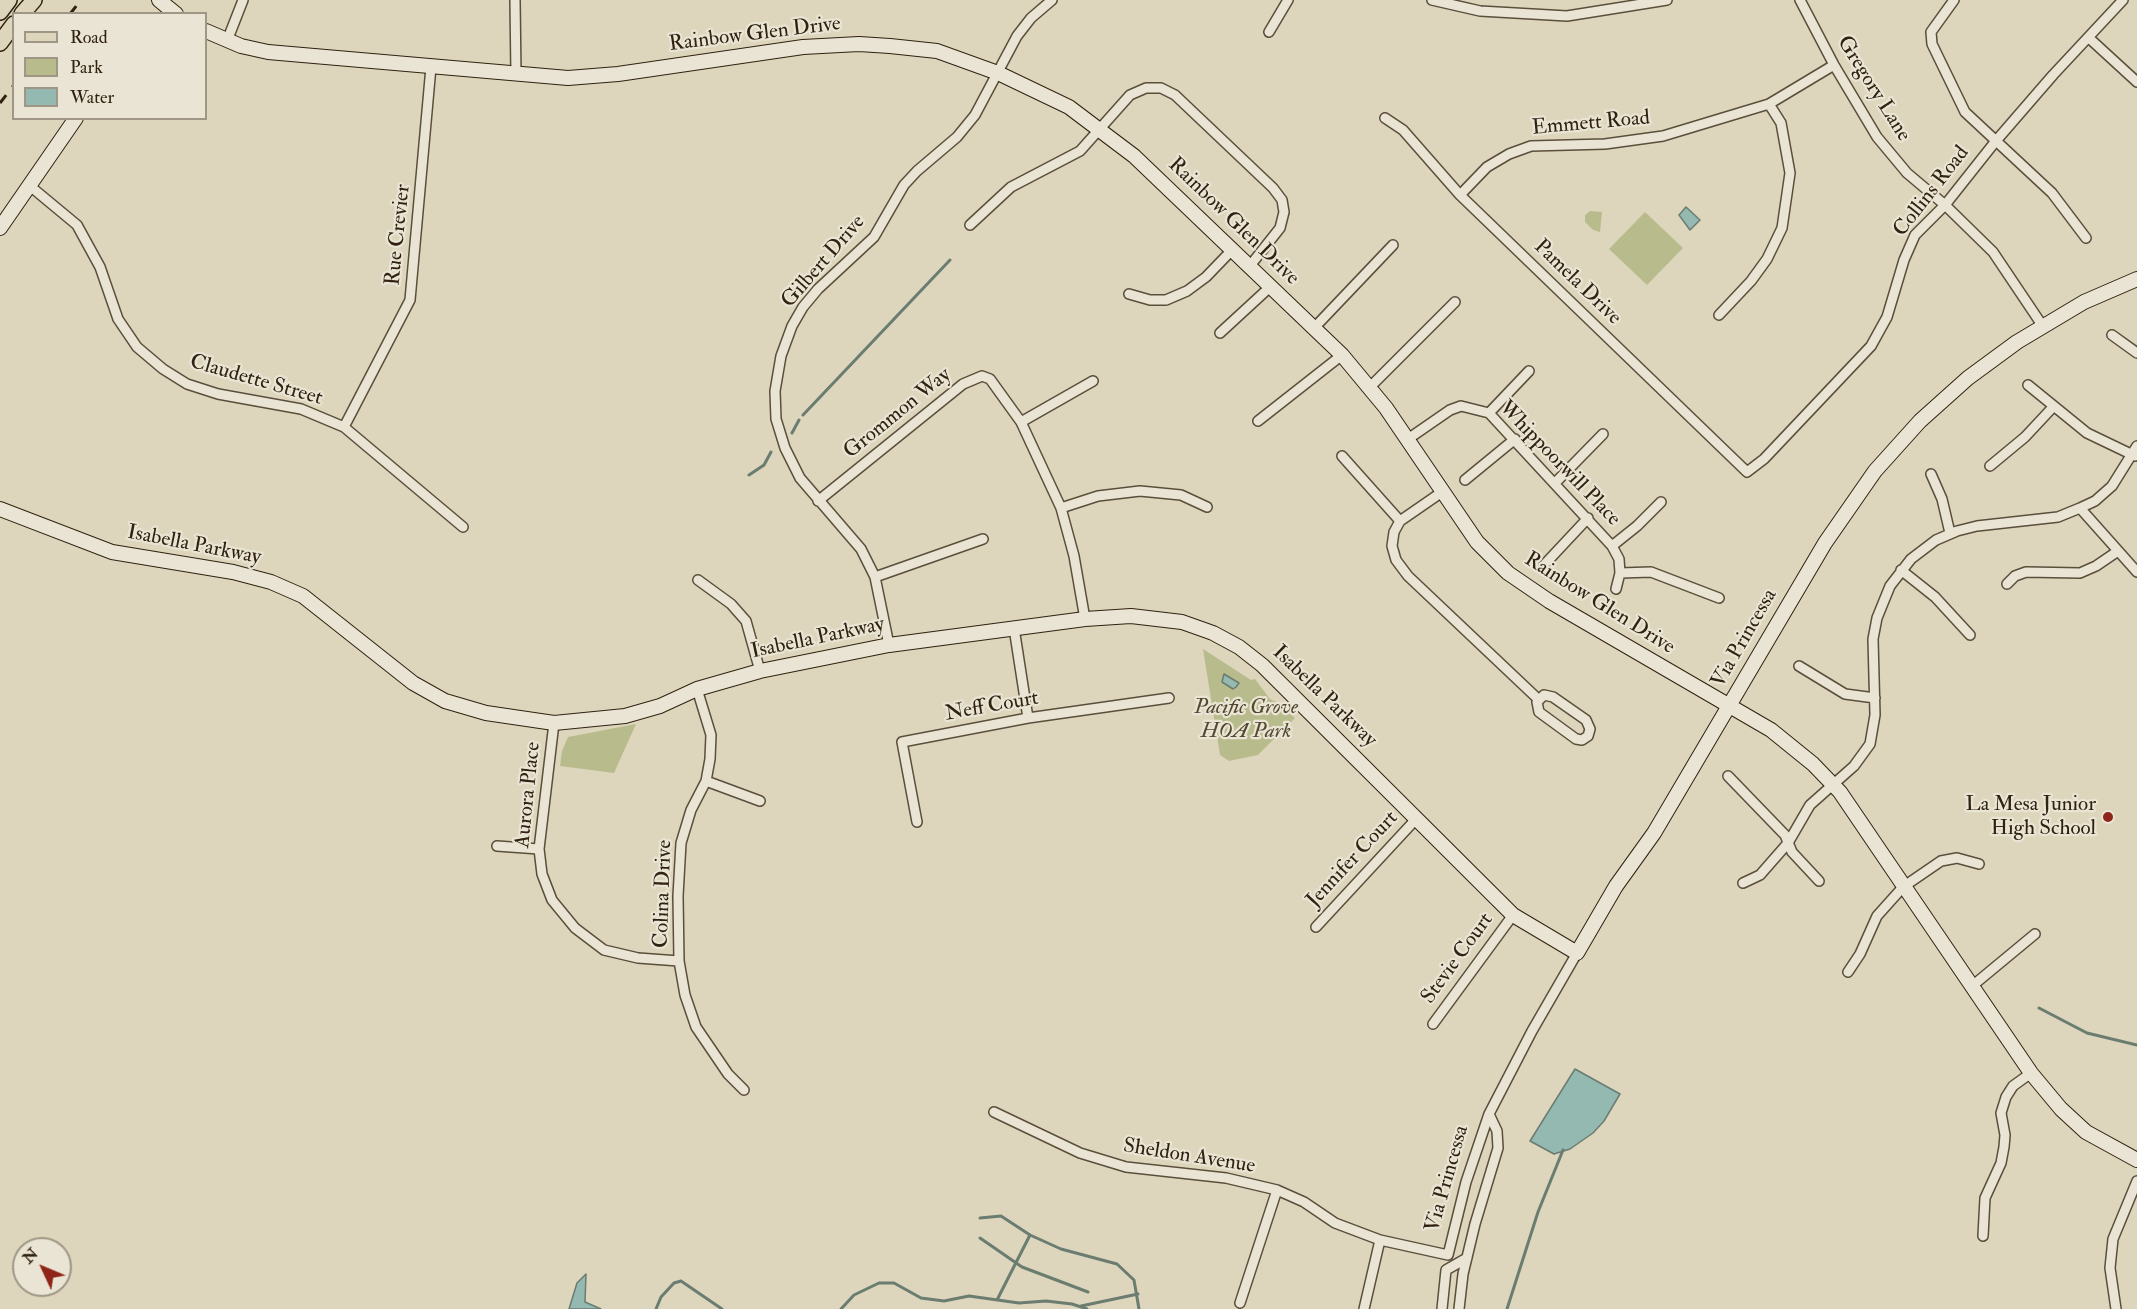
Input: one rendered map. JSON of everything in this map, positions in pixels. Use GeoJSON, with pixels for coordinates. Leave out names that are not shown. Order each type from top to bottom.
{"type":"FeatureCollection","features":[{"type":"Feature","properties":{"kind":"main road"},"geometry":{"type":"LineString","coordinates":[[0,12],[9,0]]}},
{"type":"Feature","properties":{"kind":"main road"},"geometry":{"type":"LineString","coordinates":[[24,12],[34,0]]}},
{"type":"Feature","properties":{"kind":"main road"},"geometry":{"type":"LineString","coordinates":[[0,42],[12,27]]}},
{"type":"Feature","properties":{"kind":"street"},"geometry":{"type":"LineString","coordinates":[[227,41],[243,0]]}},
{"type":"Feature","properties":{"kind":"street"},"geometry":{"type":"LineString","coordinates":[[514,0],[516,75]]}},
{"type":"Feature","properties":{"kind":"street","name":"Gilbert Drive"},"geometry":{"type":"LineString","coordinates":[[889,645],[875,577],[861,549],[800,478],[784,448],[777,419],[775,391],[782,356],[792,327],[818,290],[874,237],[904,185],[957,137],[975,116],[1017,36],[1031,18],[1052,0]]}},
{"type":"Feature","properties":{"kind":"street"},"geometry":{"type":"LineString","coordinates":[[1269,32],[1288,0]]}},
{"type":"Feature","properties":{"kind":"street"},"geometry":{"type":"LineString","coordinates":[[1432,0],[1480,11],[1567,16],[1667,0]]}},
{"type":"Feature","properties":{"kind":"street","name":"Gregory Lane"},"geometry":{"type":"LineString","coordinates":[[1800,0],[1834,65],[1877,136],[1907,173],[1945,205],[1993,252],[2043,325]]}},
{"type":"Feature","properties":{"kind":"street"},"geometry":{"type":"LineString","coordinates":[[1954,0],[1931,32],[1932,44],[1965,112],[2052,193],[2086,238]]}},
{"type":"Feature","properties":{"kind":"street","name":"Collins Road"},"geometry":{"type":"LineString","coordinates":[[1748,472],[1764,459],[1871,346],[1887,317],[1904,260],[1915,235],[1945,205],[1995,142],[2124,0]]}},
{"type":"Feature","properties":{"kind":"street","name":"Rainbow Glen Drive"},"geometry":{"type":"LineString","coordinates":[[207,32],[227,41],[275,53],[568,78],[618,74],[803,47],[859,44],[937,51],[998,73],[1070,107],[1134,156],[1314,328],[1371,386],[1477,542],[1515,578],[1549,601],[1794,747],[1833,783],[2031,1073],[2061,1109],[2086,1132],[2137,1160]]}},
{"type":"Feature","properties":{"kind":"street"},"geometry":{"type":"LineString","coordinates":[[2089,38],[2137,82]]}},
{"type":"Feature","properties":{"kind":"street","name":"Emmett Road"},"geometry":{"type":"LineString","coordinates":[[1460,195],[1487,167],[1509,154],[1531,146],[1605,144],[1663,136],[1769,104],[1834,65]]}},
{"type":"Feature","properties":{"kind":"street","name":"Rue Crevier"},"geometry":{"type":"LineString","coordinates":[[344,427],[410,300],[431,67]]}},
{"type":"Feature","properties":{"kind":"street"},"geometry":{"type":"LineString","coordinates":[[970,225],[1011,187],[1072,156],[1130,95],[1146,88],[1161,88],[1175,95],[1273,188],[1282,200],[1284,212],[1280,228],[1249,267]]}},
{"type":"Feature","properties":{"kind":"street"},"geometry":{"type":"LineString","coordinates":[[1719,315],[1751,281],[1767,259],[1782,228],[1790,173],[1781,123],[1769,104]]}},
{"type":"Feature","properties":{"kind":"street","name":"Pamela Drive"},"geometry":{"type":"LineString","coordinates":[[1385,118],[1403,130],[1460,195],[1748,472]]}},
{"type":"Feature","properties":{"kind":"street"},"geometry":{"type":"LineString","coordinates":[[0,228],[75,120]]}},
{"type":"Feature","properties":{"kind":"street","name":"Claudette Street"},"geometry":{"type":"LineString","coordinates":[[30,186],[77,225],[100,267],[118,319],[137,347],[163,369],[187,384],[218,394],[301,409],[344,427],[464,527]]}},
{"type":"Feature","properties":{"kind":"street"},"geometry":{"type":"LineString","coordinates":[[1314,328],[1393,245]]}},
{"type":"Feature","properties":{"kind":"street"},"geometry":{"type":"LineString","coordinates":[[1129,294],[1150,300],[1166,300],[1187,291],[1206,277],[1232,250]]}},
{"type":"Feature","properties":{"kind":"street","name":"Via Princessa"},"geometry":{"type":"LineString","coordinates":[[1448,1255],[1466,1182],[1489,1114],[1532,1031],[1616,886],[1654,833],[1730,707],[1825,543],[1875,471],[1920,421],[1968,378],[2043,325],[2084,302],[2137,279]]}},
{"type":"Feature","properties":{"kind":"street"},"geometry":{"type":"LineString","coordinates":[[1220,333],[1270,287]]}},
{"type":"Feature","properties":{"kind":"street"},"geometry":{"type":"LineString","coordinates":[[1371,386],[1455,302]]}},
{"type":"Feature","properties":{"kind":"street"},"geometry":{"type":"LineString","coordinates":[[2112,335],[2137,353]]}},
{"type":"Feature","properties":{"kind":"street"},"geometry":{"type":"LineString","coordinates":[[1258,421],[1341,355]]}},
{"type":"Feature","properties":{"kind":"street"},"geometry":{"type":"LineString","coordinates":[[1490,413],[1529,372]]}},
{"type":"Feature","properties":{"kind":"street","name":"Grommon Way"},"geometry":{"type":"LineString","coordinates":[[818,501],[974,378],[982,376],[990,379],[1021,422]]}},
{"type":"Feature","properties":{"kind":"street"},"geometry":{"type":"LineString","coordinates":[[1085,619],[1074,556],[1061,508],[1021,422],[1093,381]]}},
{"type":"Feature","properties":{"kind":"street"},"geometry":{"type":"LineString","coordinates":[[2028,385],[2087,433],[2134,456]]}},
{"type":"Feature","properties":{"kind":"street","name":"Whippoorwill Place"},"geometry":{"type":"LineString","coordinates":[[1408,439],[1450,410],[1461,406],[1490,413],[1556,482],[1612,546],[1619,559],[1620,573]]}},
{"type":"Feature","properties":{"kind":"street"},"geometry":{"type":"LineString","coordinates":[[1990,466],[2025,437],[2053,407]]}},
{"type":"Feature","properties":{"kind":"street"},"geometry":{"type":"LineString","coordinates":[[1556,482],[1603,434]]}},
{"type":"Feature","properties":{"kind":"street"},"geometry":{"type":"LineString","coordinates":[[1465,480],[1515,439]]}},
{"type":"Feature","properties":{"kind":"street"},"geometry":{"type":"LineString","coordinates":[[1743,883],[1760,875],[1788,843],[1810,805],[1854,766],[1870,744],[1874,729],[1875,698],[1873,639],[1882,602],[1901,570],[1922,549],[1950,533],[1977,526],[2058,518],[2095,501],[2112,486],[2134,456],[2137,446]]}},
{"type":"Feature","properties":{"kind":"street"},"geometry":{"type":"LineString","coordinates":[[1342,456],[1400,521]]}},
{"type":"Feature","properties":{"kind":"street"},"geometry":{"type":"LineString","coordinates":[[1931,474],[1942,499],[1950,533]]}},
{"type":"Feature","properties":{"kind":"street"},"geometry":{"type":"LineString","coordinates":[[1061,508],[1098,496],[1140,491],[1181,495],[1208,507]]}},
{"type":"Feature","properties":{"kind":"street"},"geometry":{"type":"LineString","coordinates":[[1442,492],[1400,521],[1394,531],[1392,546],[1396,560],[1408,576],[1538,699]]}},
{"type":"Feature","properties":{"kind":"street"},"geometry":{"type":"LineString","coordinates":[[1612,546],[1637,526],[1661,502]]}},
{"type":"Feature","properties":{"kind":"street"},"geometry":{"type":"LineString","coordinates":[[2080,508],[2137,572]]}},
{"type":"Feature","properties":{"kind":"street","name":"Isabella Parkway"},"geometry":{"type":"LineString","coordinates":[[0,509],[112,552],[223,570],[271,582],[303,596],[413,683],[445,701],[486,712],[554,723],[625,716],[660,706],[697,689],[760,671],[804,660],[889,645],[1085,619],[1131,616],[1182,622],[1213,633],[1239,647],[1285,686],[1513,915],[1576,953]]}},
{"type":"Feature","properties":{"kind":"street"},"geometry":{"type":"LineString","coordinates":[[1544,565],[1588,518]]}},
{"type":"Feature","properties":{"kind":"street"},"geometry":{"type":"LineString","coordinates":[[875,577],[983,539]]}},
{"type":"Feature","properties":{"kind":"street"},"geometry":{"type":"LineString","coordinates":[[2007,584],[2015,576],[2026,572],[2080,573],[2096,566],[2118,551]]}},
{"type":"Feature","properties":{"kind":"street"},"geometry":{"type":"LineString","coordinates":[[1901,570],[1935,597],[1970,634]]}},
{"type":"Feature","properties":{"kind":"street"},"geometry":{"type":"LineString","coordinates":[[1616,589],[1620,573],[1651,572],[1719,598]]}},
{"type":"Feature","properties":{"kind":"street"},"geometry":{"type":"LineString","coordinates":[[698,580],[718,592],[746,621],[760,671]]}},
{"type":"Feature","properties":{"kind":"street"},"geometry":{"type":"LineString","coordinates":[[1014,628],[1028,718]]}},
{"type":"Feature","properties":{"kind":"street"},"geometry":{"type":"LineString","coordinates":[[1799,666],[1845,694],[1875,698]]}},
{"type":"Feature","properties":{"kind":"street","name":"Colina Drive"},"geometry":{"type":"LineString","coordinates":[[697,689],[711,735],[706,781],[691,810],[681,843],[678,896],[679,961],[685,995],[696,1027],[729,1074],[744,1090]]}},
{"type":"Feature","properties":{"kind":"street"},"geometry":{"type":"LineString","coordinates":[[1550,695],[1586,720],[1590,729],[1588,736],[1579,740],[1573,738],[1539,712],[1536,706],[1538,699],[1550,695]]}},
{"type":"Feature","properties":{"kind":"street","name":"Neff Court"},"geometry":{"type":"LineString","coordinates":[[917,822],[902,742],[1028,718],[1169,698]]}},
{"type":"Feature","properties":{"kind":"street","name":"Aurora Place"},"geometry":{"type":"LineString","coordinates":[[554,723],[539,849],[542,874],[552,900],[575,928],[604,950],[638,958],[679,961]]}},
{"type":"Feature","properties":{"kind":"street"},"geometry":{"type":"LineString","coordinates":[[1728,776],[1785,835],[1792,852],[1819,881]]}},
{"type":"Feature","properties":{"kind":"street"},"geometry":{"type":"LineString","coordinates":[[706,781],[760,801]]}},
{"type":"Feature","properties":{"kind":"street","name":"Jennifer Court"},"geometry":{"type":"LineString","coordinates":[[1316,927],[1417,818]]}},
{"type":"Feature","properties":{"kind":"street"},"geometry":{"type":"LineString","coordinates":[[497,846],[539,849]]}},
{"type":"Feature","properties":{"kind":"street"},"geometry":{"type":"LineString","coordinates":[[1848,972],[1860,954],[1876,916],[1903,887],[1941,861],[1957,858],[1979,864]]}},
{"type":"Feature","properties":{"kind":"street","name":"Stevie Court"},"geometry":{"type":"LineString","coordinates":[[1433,1024],[1513,915]]}},
{"type":"Feature","properties":{"kind":"street"},"geometry":{"type":"LineString","coordinates":[[1971,987],[2035,934]]}},
{"type":"Feature","properties":{"kind":"street"},"geometry":{"type":"LineString","coordinates":[[1983,1236],[1985,1198],[2001,1163],[2004,1147],[2005,1135],[2001,1113],[2006,1097],[2013,1086],[2031,1073]]}},
{"type":"Feature","properties":{"kind":"street","name":"Sheldon Avenue"},"geometry":{"type":"LineString","coordinates":[[994,1112],[1080,1153],[1126,1167],[1226,1178],[1277,1190],[1304,1202],[1335,1223],[1380,1240],[1448,1255]]}},
{"type":"Feature","properties":{"kind":"street","name":"Via Princessa"},"geometry":{"type":"LineString","coordinates":[[1459,1309],[1467,1258],[1498,1148],[1497,1131],[1489,1114]]}},
{"type":"Feature","properties":{"kind":"street"},"geometry":{"type":"LineString","coordinates":[[2116,1309],[2110,1268],[2114,1239],[2137,1181]]}},
{"type":"Feature","properties":{"kind":"street"},"geometry":{"type":"LineString","coordinates":[[1240,1303],[1277,1190]]}},
{"type":"Feature","properties":{"kind":"street"},"geometry":{"type":"LineString","coordinates":[[1364,1309],[1380,1240]]}},
{"type":"Feature","properties":{"kind":"street","name":"Via Princessa"},"geometry":{"type":"LineString","coordinates":[[1442,1309],[1446,1270],[1467,1258]]}},
{"type":"Feature","properties":{"kind":"green space"},"geometry":{"type":"Polygon","coordinates":[[[1590,211],[1602,212],[1600,232],[1593,230],[1585,222],[1585,215],[1590,211]]]}},
{"type":"Feature","properties":{"kind":"green space"},"geometry":{"type":"Polygon","coordinates":[[[1645,212],[1683,248],[1647,285],[1609,249],[1645,212]]]}},
{"type":"Feature","properties":{"kind":"green space","name":"Pacific Grove HOA Park"},"geometry":{"type":"Polygon","coordinates":[[[1203,649],[1251,680],[1255,679],[1270,699],[1281,704],[1295,718],[1258,755],[1229,761],[1220,755],[1203,649]]]}},
{"type":"Feature","properties":{"kind":"green space"},"geometry":{"type":"Polygon","coordinates":[[[636,724],[614,773],[560,766],[562,751],[568,737],[636,724]]]}},
{"type":"Feature","properties":{"kind":"water"},"geometry":{"type":"Polygon","coordinates":[[[1686,207],[1700,220],[1690,230],[1679,215],[1686,207]]]}},
{"type":"Feature","properties":{"kind":"water"},"geometry":{"type":"Polygon","coordinates":[[[1224,674],[1239,683],[1236,687],[1233,689],[1222,682],[1224,674]]]}},
{"type":"Feature","properties":{"kind":"water"},"geometry":{"type":"Polygon","coordinates":[[[1575,1069],[1620,1094],[1604,1121],[1593,1133],[1570,1149],[1554,1154],[1530,1141],[1575,1069]]]}},
{"type":"Feature","properties":{"kind":"water"},"geometry":{"type":"Polygon","coordinates":[[[586,1274],[585,1302],[601,1309],[569,1309],[577,1283],[586,1274]]]}},
{"type":"Feature","properties":{"kind":"waterway"},"geometry":{"type":"LineString","coordinates":[[803,415],[950,260]]}},
{"type":"Feature","properties":{"kind":"waterway"},"geometry":{"type":"LineString","coordinates":[[792,433],[799,420]]}},
{"type":"Feature","properties":{"kind":"waterway"},"geometry":{"type":"LineString","coordinates":[[749,475],[764,465],[771,452]]}},
{"type":"Feature","properties":{"kind":"waterway"},"geometry":{"type":"LineString","coordinates":[[2039,1008],[2087,1033],[2137,1045]]}},
{"type":"Feature","properties":{"kind":"waterway"},"geometry":{"type":"LineString","coordinates":[[1507,1309],[1538,1212],[1563,1150]]}},
{"type":"Feature","properties":{"kind":"waterway"},"geometry":{"type":"LineString","coordinates":[[980,1218],[1001,1216],[1030,1235]]}},
{"type":"Feature","properties":{"kind":"waterway"},"geometry":{"type":"LineString","coordinates":[[997,1300],[1030,1235],[1061,1249],[1117,1264],[1134,1280],[1139,1309]]}},
{"type":"Feature","properties":{"kind":"waterway"},"geometry":{"type":"LineString","coordinates":[[980,1238],[1022,1267],[1088,1292]]}},
{"type":"Feature","properties":{"kind":"waterway"},"geometry":{"type":"LineString","coordinates":[[656,1309],[661,1297],[674,1283],[681,1281],[722,1309]]}},
{"type":"Feature","properties":{"kind":"waterway"},"geometry":{"type":"LineString","coordinates":[[841,1309],[854,1295],[879,1283],[894,1283],[921,1298],[944,1301],[969,1296],[1019,1303],[1046,1301],[1072,1304],[1087,1309]]}},
{"type":"Feature","properties":{"kind":"waterway"},"geometry":{"type":"LineString","coordinates":[[1081,1306],[1138,1294]]}},
{"type":"Feature","properties":{"kind":"railway"},"geometry":{"type":"LineString","coordinates":[[72,12],[81,0]]}},
{"type":"Feature","properties":{"kind":"railway"},"geometry":{"type":"LineString","coordinates":[[0,103],[12,88]]}},
{"type":"Feature","properties":{"kind":"place","name":"La Mesa Junior High School"},"geometry":{"type":"Point","coordinates":[2108,817]}}]}
